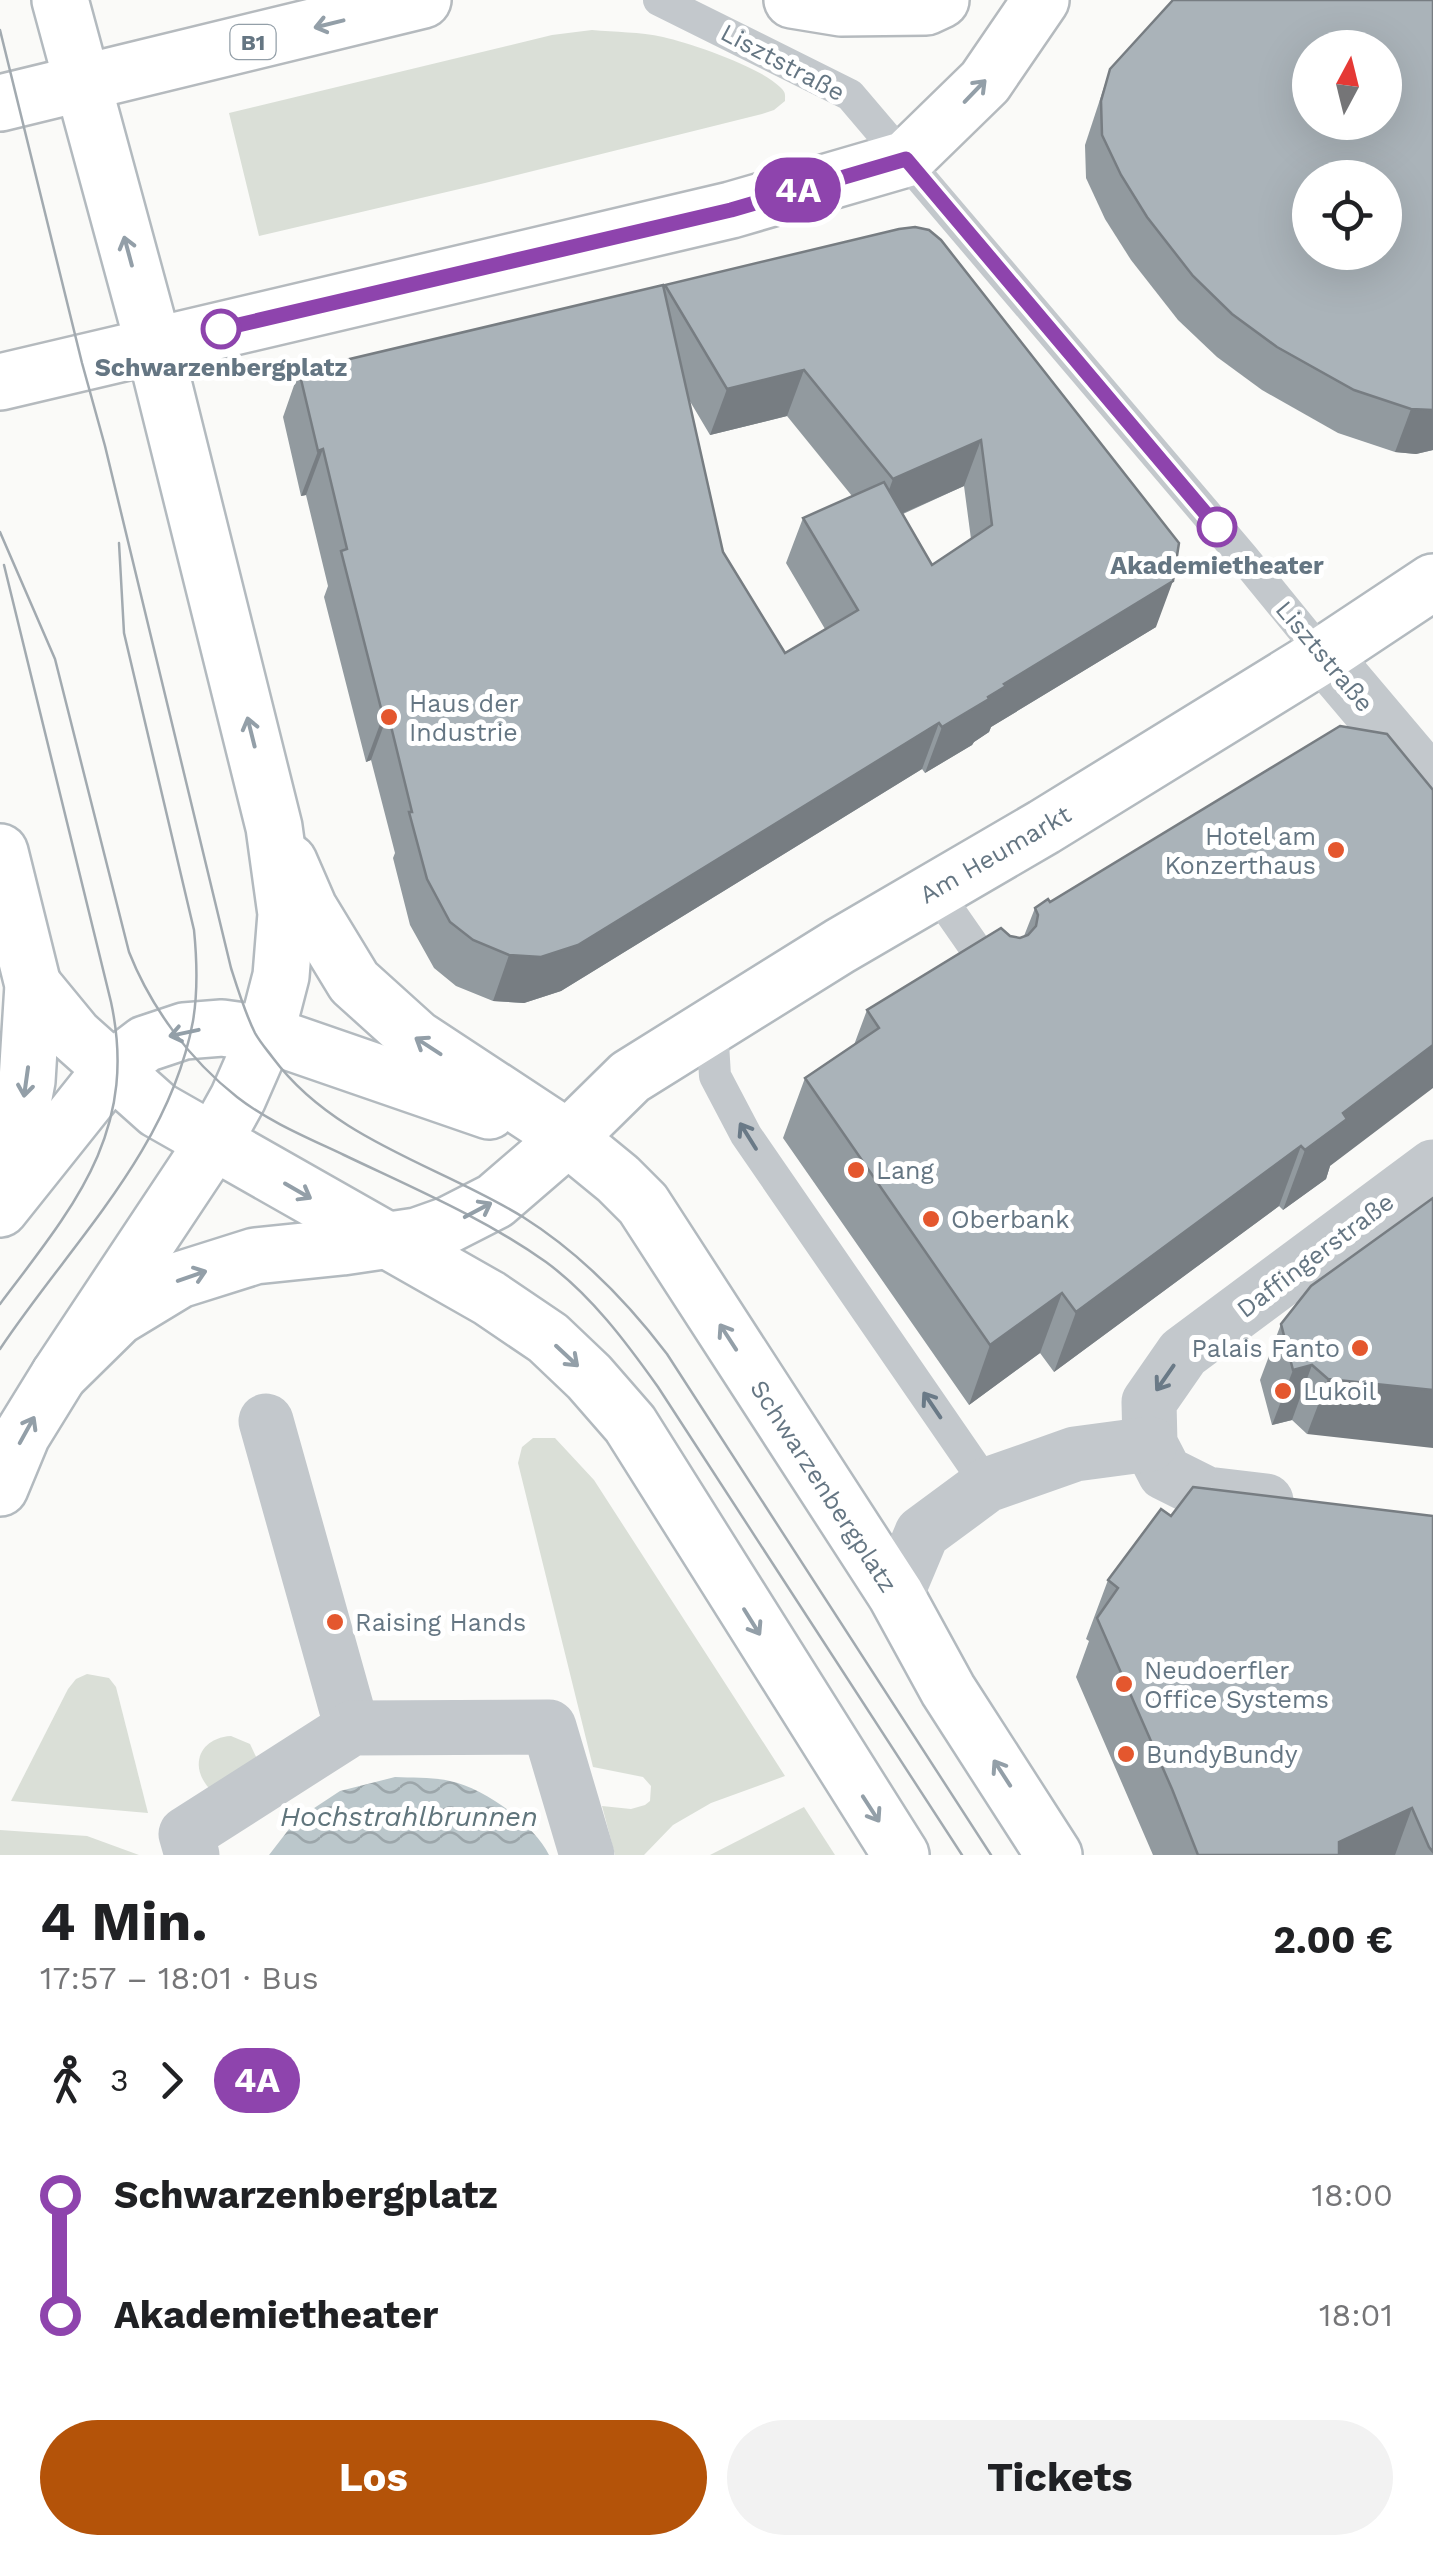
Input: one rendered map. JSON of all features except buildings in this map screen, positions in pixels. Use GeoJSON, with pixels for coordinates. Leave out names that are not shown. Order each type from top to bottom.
{"type":"FeatureCollection","features":[{"type":"Feature","properties":{"kind":"main road","name":"Schwarzenbergplatz"},"geometry":{"type":"LineString","coordinates":[[0,1488],[22,1435],[213,1143],[238,1098],[266,1034],[281,976],[286,914],[274,827],[154,346],[60,0]]}},
{"type":"Feature","properties":{"kind":"main road","name":"B1"},"geometry":{"type":"LineString","coordinates":[[0,103],[423,0]]}},
{"type":"Feature","properties":{"kind":"main road"},"geometry":{"type":"LineString","coordinates":[[792,0],[841,8],[926,7],[941,0]]}},
{"type":"Feature","properties":{"kind":"main road"},"geometry":{"type":"LineString","coordinates":[[0,382],[731,210],[906,159],[985,82],[1041,0]]}},
{"type":"Feature","properties":{"kind":"main road","name":"Am Heumarkt"},"geometry":{"type":"LineString","coordinates":[[568,1138],[630,1077],[1323,656],[1433,582]]}},
{"type":"Feature","properties":{"kind":"main road","name":"Schwarzenbergplatz"},"geometry":{"type":"LineString","coordinates":[[274,827],[309,908],[354,982],[416,1038],[568,1138],[643,1204],[896,1595],[948,1690],[1054,1855]]}},
{"type":"Feature","properties":{"kind":"main road"},"geometry":{"type":"LineString","coordinates":[[0,852],[34,985],[27,1081],[14,1150],[0,1189]]}},
{"type":"Feature","properties":{"kind":"main road"},"geometry":{"type":"LineString","coordinates":[[34,985],[75,1036],[158,1110],[489,1298],[548,1338],[589,1377],[630,1424],[901,1855]]}},
{"type":"Feature","properties":{"kind":"main road","name":"Schwarzenbergplatz"},"geometry":{"type":"LineString","coordinates":[[0,1209],[110,1070],[146,1044],[184,1031],[222,1028],[266,1034],[568,1138]]}},
{"type":"Feature","properties":{"kind":"main road","name":"Schwarzenbergplatz"},"geometry":{"type":"LineString","coordinates":[[60,1375],[118,1317],[179,1280],[255,1256],[386,1241],[448,1226],[495,1201],[568,1138]]}},
{"type":"Feature","properties":{"kind":"street","name":"Lisztstraße"},"geometry":{"type":"LineString","coordinates":[[1323,656],[1433,786]]}},
{"type":"Feature","properties":{"kind":"street","name":"Daffingerstraße"},"geometry":{"type":"LineString","coordinates":[[1150,1444],[1148,1402],[1183,1353],[1433,1167]]}},
{"type":"Feature","properties":{"kind":"street"},"geometry":{"type":"LineString","coordinates":[[266,1421],[352,1728]]}},
{"type":"Feature","properties":{"kind":"street"},"geometry":{"type":"LineString","coordinates":[[896,1595],[922,1533],[987,1485],[1075,1454],[1150,1444],[1165,1472],[1208,1494],[1316,1507]]}},
{"type":"Feature","properties":{"kind":"street"},"geometry":{"type":"LineString","coordinates":[[192,1855],[186,1834],[352,1728],[549,1727],[587,1855]]}},
{"type":"Feature","properties":{"kind":"lane","name":"Lisztstraße"},"geometry":{"type":"LineString","coordinates":[[659,0],[850,96],[1323,656]]}},
{"type":"Feature","properties":{"kind":"lane"},"geometry":{"type":"LineString","coordinates":[[934,889],[996,978]]}},
{"type":"Feature","properties":{"kind":"lane"},"geometry":{"type":"LineString","coordinates":[[712,1028],[715,1076],[746,1135],[987,1485]]}},
{"type":"Feature","properties":{"kind":"shaded area"},"geometry":{"type":"Polygon","coordinates":[[[592,30],[654,35],[708,51],[770,79],[783,91],[785,101],[762,114],[259,236],[229,113],[552,35],[592,30]]]}},
{"type":"Feature","properties":{"kind":"shaded area"},"geometry":{"type":"Polygon","coordinates":[[[533,1438],[555,1438],[594,1480],[785,1776],[711,1803],[673,1825],[644,1855],[615,1855],[602,1806],[631,1809],[645,1805],[650,1801],[651,1786],[643,1777],[593,1767],[518,1463],[522,1447],[533,1438]]]}},
{"type":"Feature","properties":{"kind":"shaded area"},"geometry":{"type":"Polygon","coordinates":[[[87,1674],[109,1678],[116,1687],[148,1813],[11,1801],[68,1689],[87,1674]]]}},
{"type":"Feature","properties":{"kind":"shaded area"},"geometry":{"type":"Polygon","coordinates":[[[231,1736],[250,1744],[259,1763],[213,1792],[200,1774],[200,1756],[210,1742],[231,1736]]]}},
{"type":"Feature","properties":{"kind":"shaded area"},"geometry":{"type":"Polygon","coordinates":[[[804,1807],[835,1855],[710,1855],[804,1807]]]}},
{"type":"Feature","properties":{"kind":"shaded area"},"geometry":{"type":"Polygon","coordinates":[[[0,1830],[87,1836],[139,1855],[0,1855],[0,1830]]]}},
{"type":"Feature","properties":{"kind":"water","name":"Hochstrahlbrunnen"},"geometry":{"type":"Polygon","coordinates":[[[395,1777],[443,1780],[478,1791],[520,1820],[549,1855],[269,1855],[296,1820],[340,1791],[395,1777]]]}},
{"type":"Feature","properties":{"kind":"tram line"},"geometry":{"type":"LineString","coordinates":[[0,30],[231,968],[255,1033],[298,1087],[326,1111],[390,1149],[523,1217],[583,1262],[635,1315],[667,1354],[991,1855]]}},
{"type":"Feature","properties":{"kind":"tram line"},"geometry":{"type":"LineString","coordinates":[[0,532],[55,659],[129,952],[174,1032],[203,1067],[249,1106],[498,1231],[546,1262],[593,1304],[658,1387],[962,1855]]}},
{"type":"Feature","properties":{"kind":"tram line"},"geometry":{"type":"LineString","coordinates":[[0,1349],[140,1154],[181,1068],[193,1021],[197,976],[194,930],[124,633],[119,543]]}},
{"type":"Feature","properties":{"kind":"tram line"},"geometry":{"type":"LineString","coordinates":[[0,1304],[75,1200],[93,1165],[116,1090],[117,1048],[111,1002],[4,565]]}},
{"type":"Feature","properties":{"kind":"bus line","name":"4A"},"geometry":{"type":"LineString","coordinates":[[221,329],[731,210],[906,159],[1217,527]]}},
{"type":"Feature","properties":{"kind":"place","name":"Schwarzenbergplatz"},"geometry":{"type":"Point","coordinates":[221,329]}},
{"type":"Feature","properties":{"kind":"place","name":"Akademietheater"},"geometry":{"type":"Point","coordinates":[1217,527]}},
{"type":"Feature","properties":{"kind":"place","name":"Haus der Industrie"},"geometry":{"type":"Point","coordinates":[389,717]}},
{"type":"Feature","properties":{"kind":"place","name":"Hotel am Konzerthaus"},"geometry":{"type":"Point","coordinates":[1336,850]}},
{"type":"Feature","properties":{"kind":"place","name":"Lang"},"geometry":{"type":"Point","coordinates":[856,1170]}},
{"type":"Feature","properties":{"kind":"place","name":"Oberbank"},"geometry":{"type":"Point","coordinates":[931,1219]}},
{"type":"Feature","properties":{"kind":"place","name":"Palais Fanto"},"geometry":{"type":"Point","coordinates":[1360,1348]}},
{"type":"Feature","properties":{"kind":"place","name":"Lukoil"},"geometry":{"type":"Point","coordinates":[1283,1391]}},
{"type":"Feature","properties":{"kind":"place","name":"Raising Hands"},"geometry":{"type":"Point","coordinates":[335,1622]}},
{"type":"Feature","properties":{"kind":"place","name":"Neudoerfler Office Systems"},"geometry":{"type":"Point","coordinates":[1124,1684]}},
{"type":"Feature","properties":{"kind":"place","name":"BundyBundy"},"geometry":{"type":"Point","coordinates":[1126,1754]}}]}
